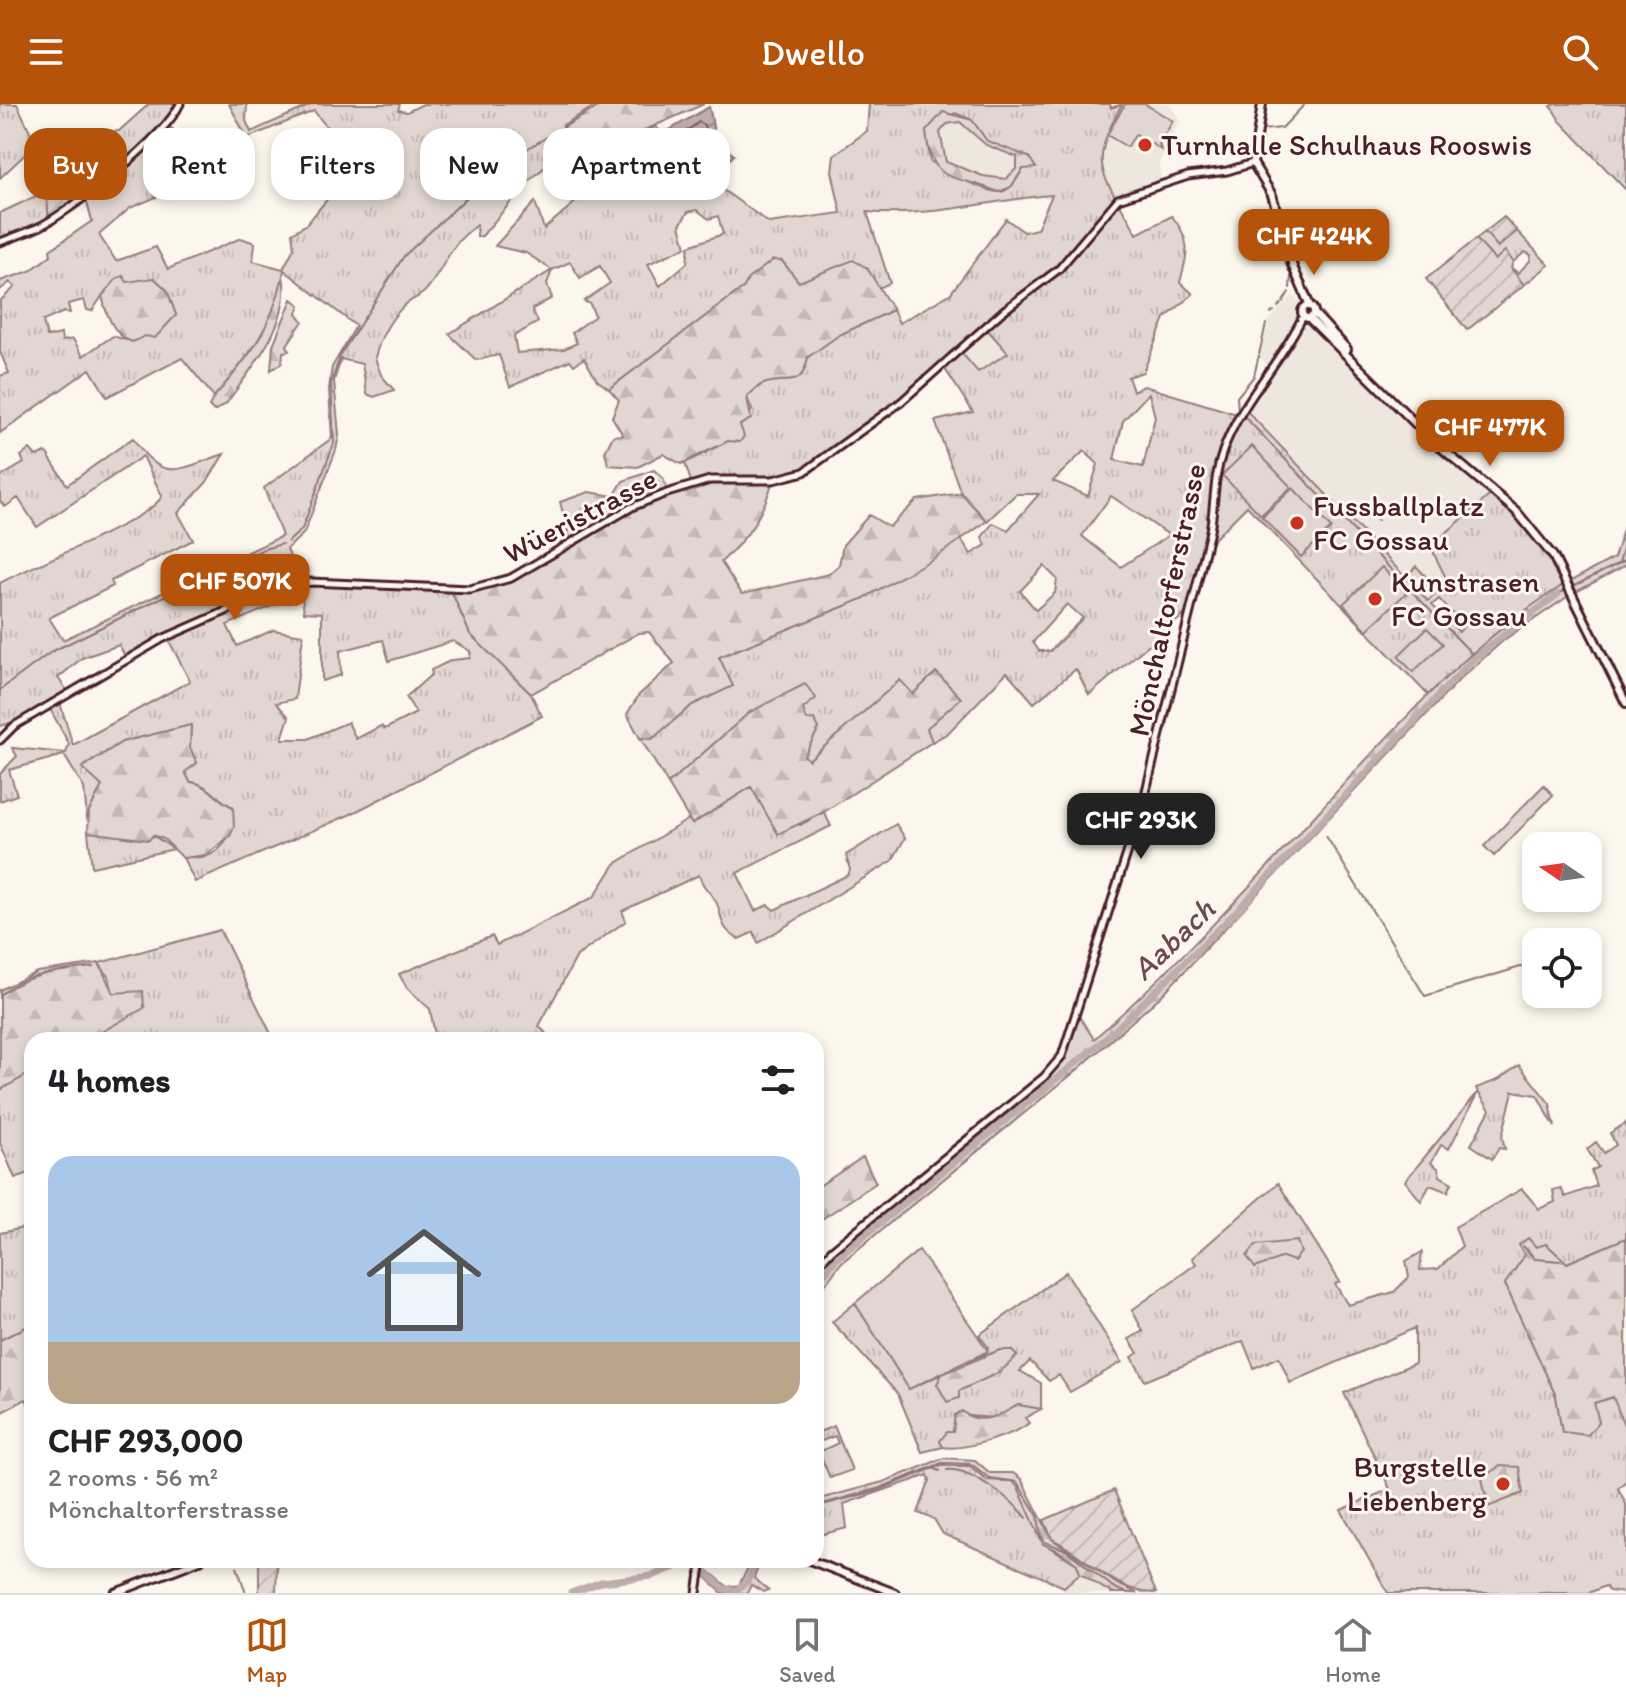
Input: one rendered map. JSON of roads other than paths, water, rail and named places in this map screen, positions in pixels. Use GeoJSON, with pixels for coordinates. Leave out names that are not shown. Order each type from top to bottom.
{"type":"FeatureCollection","features":[{"type":"Feature","properties":{"kind":"main road"},"geometry":{"type":"LineString","coordinates":[[1262,104],[1253,163],[1272,195],[1308,312],[1433,441],[1516,511],[1553,556],[1626,703]]}},
{"type":"Feature","properties":{"kind":"main road"},"geometry":{"type":"LineString","coordinates":[[824,1566],[895,1593]]}},
{"type":"Feature","properties":{"kind":"main road"},"geometry":{"type":"LineString","coordinates":[[115,1593],[179,1568]]}},
{"type":"Feature","properties":{"kind":"street"},"geometry":{"type":"LineString","coordinates":[[0,242],[46,223],[143,147],[167,124],[180,104]]}},
{"type":"Feature","properties":{"kind":"street","name":"Wüeristrasse"},"geometry":{"type":"LineString","coordinates":[[0,740],[14,726],[162,639],[272,591],[311,582],[470,589],[489,587],[632,507],[667,493],[710,480],[773,480],[804,472],[901,402],[1003,311],[1059,269],[1118,199],[1188,176],[1227,171],[1253,163]]}},
{"type":"Feature","properties":{"kind":"street","name":"Mönchaltorferstrasse"},"geometry":{"type":"LineString","coordinates":[[824,1260],[1044,1077],[1062,1056],[1142,807],[1210,531],[1215,477],[1226,442],[1308,312]]}},
{"type":"Feature","properties":{"kind":"street"},"geometry":{"type":"LineString","coordinates":[[697,1593],[700,1568]]}},
{"type":"Feature","properties":{"kind":"water"},"geometry":{"type":"Polygon","coordinates":[[[709,107],[713,128],[673,128],[709,107]]]}},
{"type":"Feature","properties":{"kind":"waterway"},"geometry":{"type":"LineString","coordinates":[[527,149],[603,104]]}},
{"type":"Feature","properties":{"kind":"waterway"},"geometry":{"type":"LineString","coordinates":[[1262,130],[1282,128],[1305,104]]}},
{"type":"Feature","properties":{"kind":"waterway"},"geometry":{"type":"LineString","coordinates":[[288,542],[302,529],[334,443],[331,383],[341,354],[404,256],[464,200]]}},
{"type":"Feature","properties":{"kind":"waterway"},"geometry":{"type":"LineString","coordinates":[[1270,209],[1262,213],[1258,229],[1282,259]]}},
{"type":"Feature","properties":{"kind":"waterway"},"geometry":{"type":"LineString","coordinates":[[1285,262],[1291,276],[1290,288]]}},
{"type":"Feature","properties":{"kind":"waterway"},"geometry":{"type":"LineString","coordinates":[[1283,302],[1289,292]]}},
{"type":"Feature","properties":{"kind":"waterway"},"geometry":{"type":"LineString","coordinates":[[1278,307],[1281,304]]}},
{"type":"Feature","properties":{"kind":"waterway"},"geometry":{"type":"LineString","coordinates":[[1266,324],[1254,376],[1237,397],[1238,410],[1475,657]]}},
{"type":"Feature","properties":{"kind":"waterway"},"geometry":{"type":"LineString","coordinates":[[1373,516],[1378,521]]}},
{"type":"Feature","properties":{"kind":"waterway"},"geometry":{"type":"LineString","coordinates":[[1619,563],[1626,537]]}},
{"type":"Feature","properties":{"kind":"waterway"},"geometry":{"type":"LineString","coordinates":[[186,586],[264,549],[282,544]]}},
{"type":"Feature","properties":{"kind":"waterway","name":"Aabach"},"geometry":{"type":"LineString","coordinates":[[1558,594],[1626,560]]}},
{"type":"Feature","properties":{"kind":"waterway"},"geometry":{"type":"LineString","coordinates":[[0,690],[51,652],[179,589]]}},
{"type":"Feature","properties":{"kind":"waterway","name":"Aabach"},"geometry":{"type":"LineString","coordinates":[[824,1274],[836,1259],[1110,1035],[1235,913],[1475,657],[1558,594]]}},
{"type":"Feature","properties":{"kind":"waterway"},"geometry":{"type":"LineString","coordinates":[[1326,836],[1425,996],[1522,967]]}},
{"type":"Feature","properties":{"kind":"waterway"},"geometry":{"type":"LineString","coordinates":[[0,995],[33,978],[93,967]]}},
{"type":"Feature","properties":{"kind":"waterway"},"geometry":{"type":"LineString","coordinates":[[1523,1246],[1535,1259],[1561,1261]]}},
{"type":"Feature","properties":{"kind":"waterway"},"geometry":{"type":"LineString","coordinates":[[824,1504],[880,1488],[942,1463],[971,1464],[989,1478],[1017,1482],[1038,1516],[1045,1542],[1066,1550],[1113,1587],[1126,1593]]}},
{"type":"Feature","properties":{"kind":"waterway"},"geometry":{"type":"LineString","coordinates":[[930,1467],[940,1471]]}},
{"type":"Feature","properties":{"kind":"waterway"},"geometry":{"type":"LineString","coordinates":[[947,1470],[979,1479],[1027,1518]]}},
{"type":"Feature","properties":{"kind":"waterway"},"geometry":{"type":"LineString","coordinates":[[237,1568],[246,1593]]}},
{"type":"Feature","properties":{"kind":"waterway","name":"Aabach"},"geometry":{"type":"LineString","coordinates":[[571,1593],[601,1582],[652,1576],[672,1568]]}},
{"type":"Feature","properties":{"kind":"waterway","name":"Aabach"},"geometry":{"type":"LineString","coordinates":[[701,1568],[724,1589],[735,1591],[747,1582],[753,1568]]}},
{"type":"Feature","properties":{"kind":"place","name":"Turnhalle Schulhaus Rooswis"},"geometry":{"type":"Point","coordinates":[1145,145]}},
{"type":"Feature","properties":{"kind":"place","name":"Fussballplatz FC Gossau"},"geometry":{"type":"Point","coordinates":[1297,523]}},
{"type":"Feature","properties":{"kind":"place","name":"Kunstrasen FC Gossau"},"geometry":{"type":"Point","coordinates":[1375,599]}},
{"type":"Feature","properties":{"kind":"place","name":"Burgstelle Liebenberg"},"geometry":{"type":"Point","coordinates":[1503,1484]}}]}
